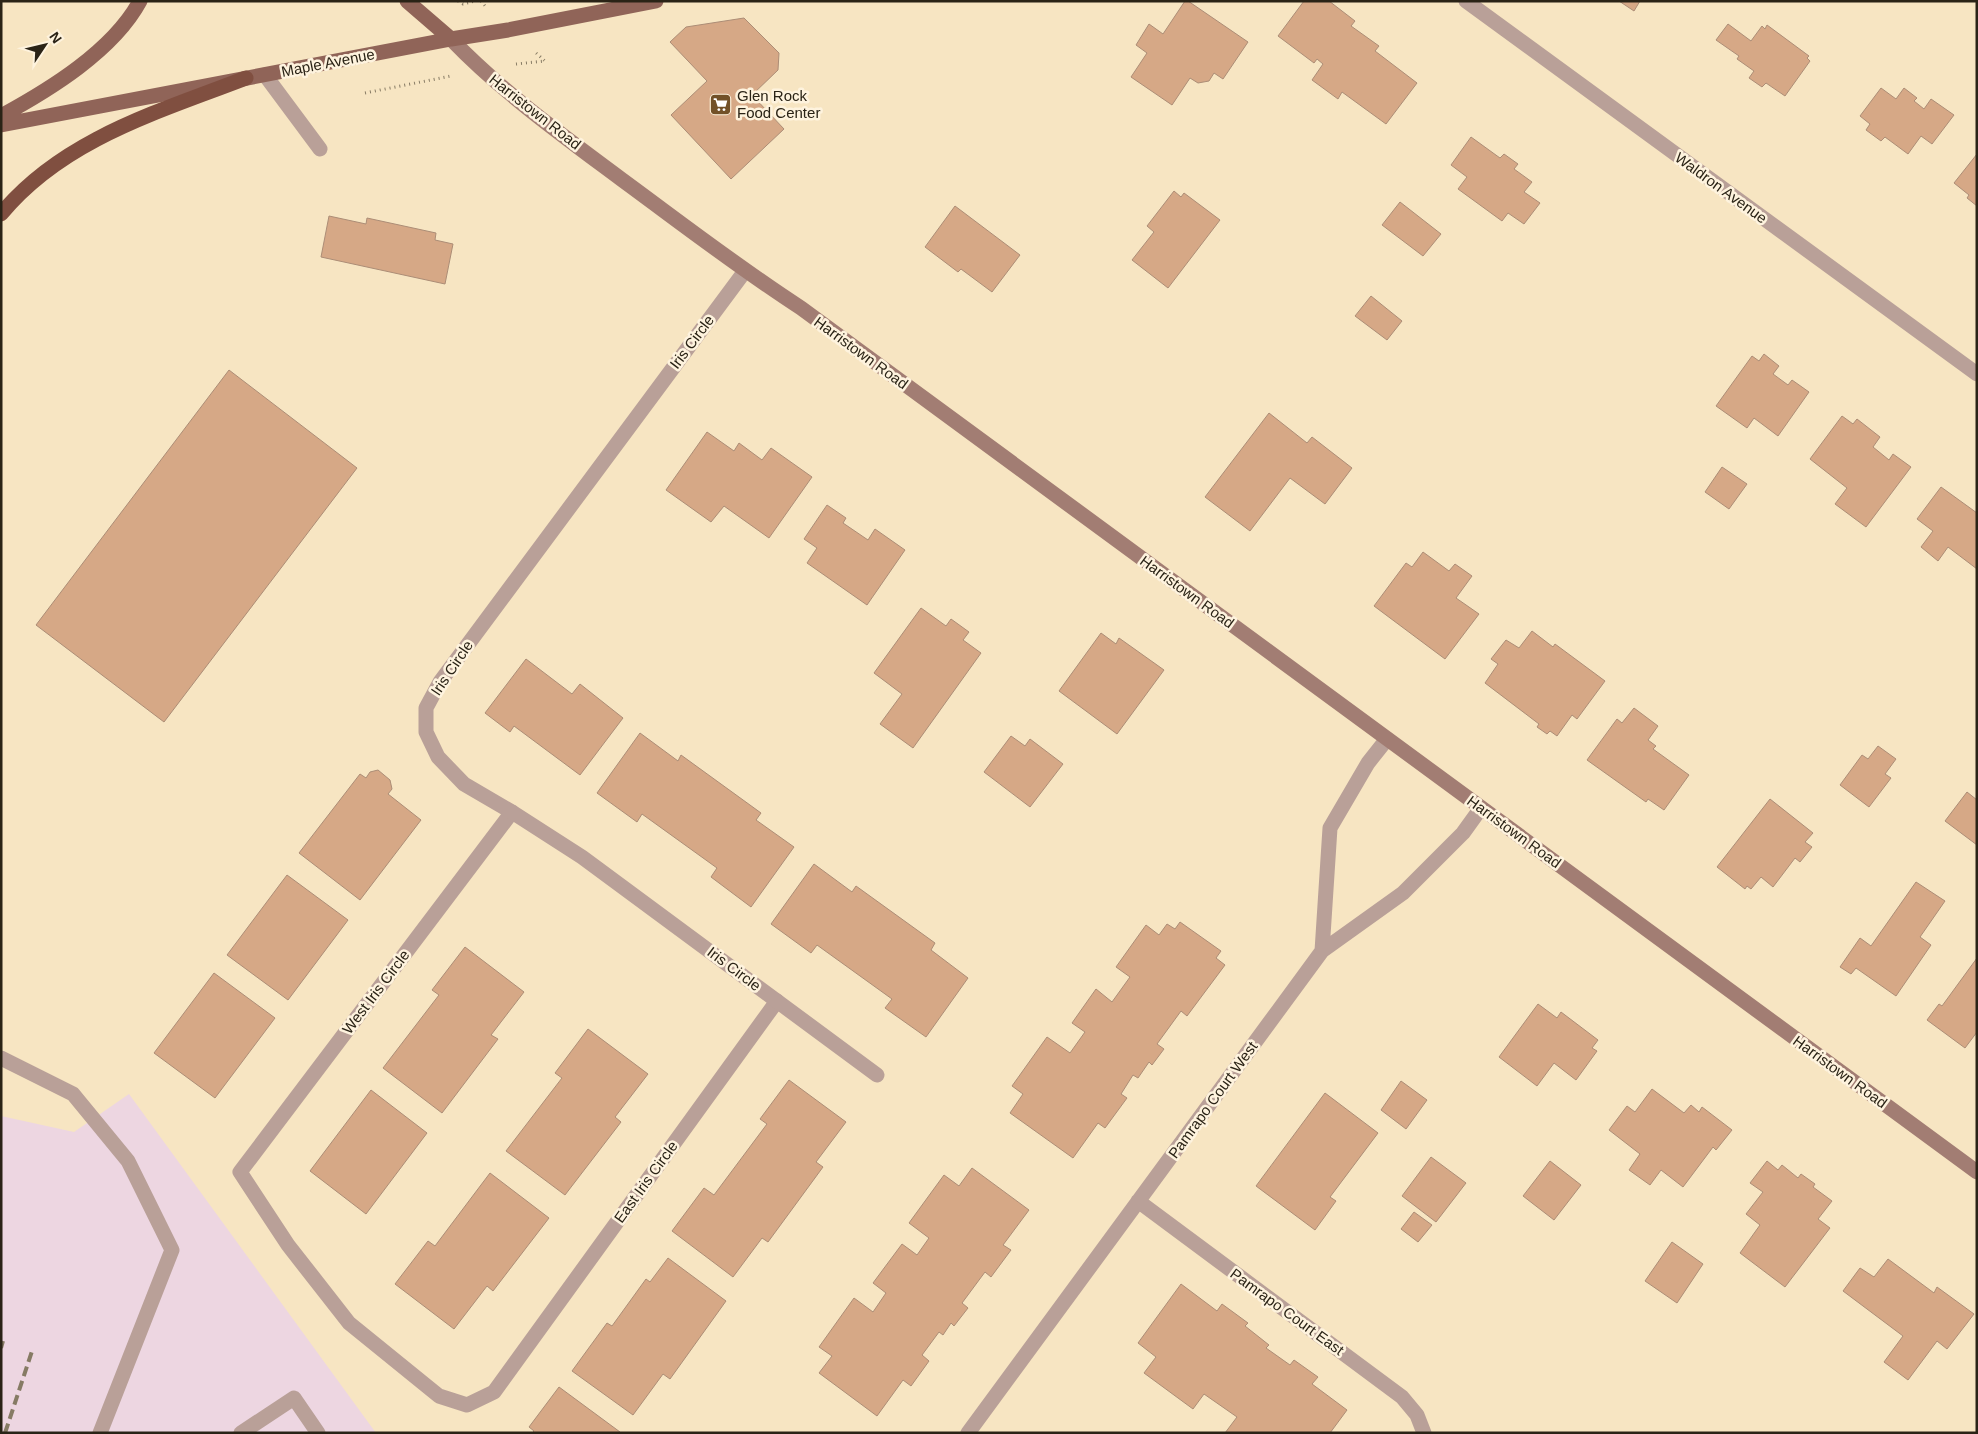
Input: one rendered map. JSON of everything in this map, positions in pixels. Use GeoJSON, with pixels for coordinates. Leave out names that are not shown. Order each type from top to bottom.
{"type":"FeatureCollection","features":[{"type":"Feature","properties":{"kind":"highway"},"geometry":{"type":"LineString","coordinates":[[1,214],[14,198],[46,169],[85,145],[123,126],[246,78]]}},
{"type":"Feature","properties":{"kind":"main road"},"geometry":{"type":"LineString","coordinates":[[1,116],[43,93],[81,66],[112,37],[136,9],[140,1]]}},
{"type":"Feature","properties":{"kind":"main road","name":"Harristown Road"},"geometry":{"type":"LineString","coordinates":[[407,1],[451,38]]}},
{"type":"Feature","properties":{"kind":"main road","name":"Maple Avenue"},"geometry":{"type":"LineString","coordinates":[[1,125],[451,38],[508,30],[656,1]]}},
{"type":"Feature","properties":{"kind":"street","name":"Waldron Avenue"},"geometry":{"type":"LineString","coordinates":[[1466,1],[1977,374]]}},
{"type":"Feature","properties":{"kind":"street","name":"Harristown Road"},"geometry":{"type":"LineString","coordinates":[[451,38],[480,68],[524,106],[745,272],[801,308],[1977,1172]]}},
{"type":"Feature","properties":{"kind":"street"},"geometry":{"type":"LineString","coordinates":[[265,75],[320,149]]}},
{"type":"Feature","properties":{"kind":"street","name":"Iris Circle"},"geometry":{"type":"LineString","coordinates":[[745,272],[440,682],[426,708],[426,732],[438,757],[464,784],[582,857],[877,1075]]}},
{"type":"Feature","properties":{"kind":"street"},"geometry":{"type":"LineString","coordinates":[[1322,951],[1330,828],[1368,763],[1387,739]]}},
{"type":"Feature","properties":{"kind":"street","name":"Pamrapo Court West"},"geometry":{"type":"LineString","coordinates":[[968,1433],[1322,951],[1403,892],[1463,833],[1481,808]]}},
{"type":"Feature","properties":{"kind":"street","name":"West Iris Circle"},"geometry":{"type":"LineString","coordinates":[[240,1172],[512,812]]}},
{"type":"Feature","properties":{"kind":"street","name":"East Iris Circle"},"geometry":{"type":"LineString","coordinates":[[240,1172],[288,1245],[349,1323],[439,1396],[467,1405],[494,1392],[776,1001]]}},
{"type":"Feature","properties":{"kind":"street"},"geometry":{"type":"LineString","coordinates":[[1,1058],[73,1094],[128,1161],[172,1250],[100,1433]]}},
{"type":"Feature","properties":{"kind":"street","name":"Pamrapo Court East"},"geometry":{"type":"LineString","coordinates":[[1138,1201],[1402,1396],[1417,1415],[1424,1433]]}},
{"type":"Feature","properties":{"kind":"street"},"geometry":{"type":"LineString","coordinates":[[241,1433],[294,1398],[318,1433]]}},
{"type":"Feature","properties":{"kind":"path"},"geometry":{"type":"LineString","coordinates":[[458,1],[463,4],[475,1]]}},
{"type":"Feature","properties":{"kind":"shaded area"},"geometry":{"type":"Polygon","coordinates":[[[129,1094],[376,1433],[1,1433],[1,1116],[74,1132],[129,1094]]]}},
{"type":"Feature","properties":{"kind":"building"},"geometry":{"type":"Polygon","coordinates":[[[1185,1],[1188,1],[1248,42],[1223,79],[1214,73],[1209,81],[1198,83],[1190,78],[1172,105],[1131,77],[1147,53],[1136,45],[1149,24],[1163,34],[1185,1]]]}},
{"type":"Feature","properties":{"kind":"building"},"geometry":{"type":"Polygon","coordinates":[[[1304,1],[1329,1],[1355,21],[1351,26],[1379,46],[1375,51],[1417,83],[1386,124],[1342,92],[1338,99],[1312,80],[1323,64],[1317,59],[1314,63],[1278,36],[1304,1]]]}},
{"type":"Feature","properties":{"kind":"building"},"geometry":{"type":"Polygon","coordinates":[[[1619,1],[1640,1],[1634,11],[1619,1]]]}},
{"type":"Feature","properties":{"kind":"building","name":"Glen Rock Food Center"},"geometry":{"type":"Polygon","coordinates":[[[744,18],[779,53],[778,70],[752,95],[784,129],[731,179],[671,115],[707,81],[670,42],[686,27],[744,18]]]}},
{"type":"Feature","properties":{"kind":"building"},"geometry":{"type":"Polygon","coordinates":[[[1728,24],[1751,41],[1762,26],[1765,29],[1767,25],[1809,56],[1807,58],[1810,61],[1785,96],[1766,83],[1762,87],[1749,78],[1754,71],[1737,59],[1739,56],[1716,40],[1728,24]]]}},
{"type":"Feature","properties":{"kind":"building"},"geometry":{"type":"Polygon","coordinates":[[[1881,88],[1896,99],[1904,88],[1917,98],[1914,101],[1924,109],[1931,99],[1954,115],[1932,144],[1921,136],[1908,154],[1885,137],[1881,141],[1866,130],[1870,124],[1860,116],[1881,88]]]}},
{"type":"Feature","properties":{"kind":"building"},"geometry":{"type":"Polygon","coordinates":[[[1471,137],[1500,158],[1504,154],[1518,164],[1514,169],[1532,182],[1524,192],[1540,203],[1524,224],[1508,213],[1502,221],[1458,189],[1467,177],[1451,165],[1471,137]]]}},
{"type":"Feature","properties":{"kind":"building"},"geometry":{"type":"Polygon","coordinates":[[[1977,154],[1977,206],[1967,198],[1969,195],[1954,183],[1977,154]]]}},
{"type":"Feature","properties":{"kind":"building"},"geometry":{"type":"Polygon","coordinates":[[[1174,191],[1181,197],[1184,193],[1220,220],[1168,288],[1132,260],[1154,232],[1147,226],[1174,191]]]}},
{"type":"Feature","properties":{"kind":"building"},"geometry":{"type":"Polygon","coordinates":[[[1400,202],[1441,234],[1423,256],[1382,225],[1400,202]]]}},
{"type":"Feature","properties":{"kind":"building"},"geometry":{"type":"Polygon","coordinates":[[[955,206],[1020,255],[992,292],[961,269],[958,272],[925,247],[955,206]]]}},
{"type":"Feature","properties":{"kind":"building"},"geometry":{"type":"Polygon","coordinates":[[[329,216],[366,224],[367,218],[436,233],[435,240],[453,244],[445,284],[321,257],[329,216]]]}},
{"type":"Feature","properties":{"kind":"building"},"geometry":{"type":"Polygon","coordinates":[[[1371,296],[1402,321],[1387,340],[1355,316],[1371,296]]]}},
{"type":"Feature","properties":{"kind":"building"},"geometry":{"type":"Polygon","coordinates":[[[1764,354],[1779,366],[1773,374],[1788,385],[1792,380],[1809,392],[1778,436],[1754,418],[1747,428],[1716,406],[1752,356],[1759,361],[1764,354]]]}},
{"type":"Feature","properties":{"kind":"building"},"geometry":{"type":"Polygon","coordinates":[[[229,370],[357,468],[164,722],[36,625],[229,370]]]}},
{"type":"Feature","properties":{"kind":"building"},"geometry":{"type":"Polygon","coordinates":[[[1269,413],[1307,443],[1312,437],[1352,468],[1325,504],[1290,478],[1250,531],[1205,497],[1269,413]]]}},
{"type":"Feature","properties":{"kind":"building"},"geometry":{"type":"Polygon","coordinates":[[[1842,416],[1853,424],[1857,419],[1880,437],[1873,447],[1889,460],[1893,454],[1911,467],[1866,527],[1835,504],[1847,488],[1810,459],[1842,416]]]}},
{"type":"Feature","properties":{"kind":"building"},"geometry":{"type":"Polygon","coordinates":[[[707,432],[734,451],[739,443],[762,460],[771,448],[812,477],[769,538],[724,506],[711,522],[666,490],[707,432]]]}},
{"type":"Feature","properties":{"kind":"building"},"geometry":{"type":"Polygon","coordinates":[[[1722,467],[1747,484],[1729,509],[1705,492],[1722,467]]]}},
{"type":"Feature","properties":{"kind":"building"},"geometry":{"type":"Polygon","coordinates":[[[1941,487],[1977,513],[1977,569],[1948,547],[1938,561],[1921,547],[1933,531],[1917,519],[1941,487]]]}},
{"type":"Feature","properties":{"kind":"building"},"geometry":{"type":"Polygon","coordinates":[[[827,505],[846,518],[843,523],[868,540],[875,529],[905,550],[867,605],[807,563],[817,548],[804,539],[827,505]]]}},
{"type":"Feature","properties":{"kind":"building"},"geometry":{"type":"Polygon","coordinates":[[[1423,552],[1449,571],[1455,564],[1472,576],[1456,598],[1479,614],[1445,659],[1374,606],[1406,563],[1412,567],[1423,552]]]}},
{"type":"Feature","properties":{"kind":"building"},"geometry":{"type":"Polygon","coordinates":[[[921,608],[946,626],[951,619],[969,632],[963,640],[981,653],[913,748],[880,724],[902,694],[874,673],[921,608]]]}},
{"type":"Feature","properties":{"kind":"building"},"geometry":{"type":"Polygon","coordinates":[[[1532,631],[1553,647],[1555,644],[1605,681],[1577,719],[1572,715],[1557,736],[1550,731],[1547,734],[1537,727],[1539,724],[1485,683],[1498,664],[1491,659],[1506,640],[1519,648],[1532,631]]]}},
{"type":"Feature","properties":{"kind":"building"},"geometry":{"type":"Polygon","coordinates":[[[1101,633],[1116,644],[1119,638],[1164,670],[1117,734],[1059,691],[1101,633]]]}},
{"type":"Feature","properties":{"kind":"building"},"geometry":{"type":"Polygon","coordinates":[[[526,659],[572,694],[580,684],[623,718],[580,775],[514,726],[510,732],[485,713],[526,659]]]}},
{"type":"Feature","properties":{"kind":"building"},"geometry":{"type":"Polygon","coordinates":[[[1634,708],[1658,726],[1648,740],[1656,746],[1653,749],[1689,775],[1664,810],[1648,799],[1646,802],[1587,760],[1617,719],[1622,723],[1634,708]]]}},
{"type":"Feature","properties":{"kind":"building"},"geometry":{"type":"Polygon","coordinates":[[[640,733],[678,761],[681,755],[761,813],[756,820],[794,847],[751,907],[711,877],[717,868],[642,814],[637,822],[597,793],[640,733]]]}},
{"type":"Feature","properties":{"kind":"building"},"geometry":{"type":"Polygon","coordinates":[[[1011,736],[1025,746],[1030,739],[1063,764],[1030,807],[984,772],[1011,736]]]}},
{"type":"Feature","properties":{"kind":"building"},"geometry":{"type":"Polygon","coordinates":[[[1878,746],[1896,759],[1885,774],[1891,778],[1869,807],[1840,785],[1862,755],[1868,759],[1878,746]]]}},
{"type":"Feature","properties":{"kind":"building"},"geometry":{"type":"Polygon","coordinates":[[[378,770],[390,780],[392,789],[388,794],[421,820],[360,900],[299,853],[360,774],[366,778],[370,772],[378,770]]]}},
{"type":"Feature","properties":{"kind":"building"},"geometry":{"type":"Polygon","coordinates":[[[1967,792],[1977,800],[1977,845],[1945,821],[1967,792]]]}},
{"type":"Feature","properties":{"kind":"building"},"geometry":{"type":"Polygon","coordinates":[[[1770,799],[1813,833],[1805,842],[1812,847],[1800,862],[1795,858],[1773,887],[1761,877],[1751,889],[1747,886],[1745,889],[1717,867],[1770,799]]]}},
{"type":"Feature","properties":{"kind":"building"},"geometry":{"type":"Polygon","coordinates":[[[814,864],[852,892],[856,886],[935,943],[931,950],[968,978],[926,1037],[885,1008],[892,999],[817,945],[811,953],[771,924],[814,864]]]}},
{"type":"Feature","properties":{"kind":"building"},"geometry":{"type":"Polygon","coordinates":[[[287,875],[348,920],[288,1000],[227,955],[287,875]]]}},
{"type":"Feature","properties":{"kind":"building"},"geometry":{"type":"Polygon","coordinates":[[[1916,882],[1945,901],[1920,937],[1931,945],[1896,996],[1856,968],[1851,974],[1840,967],[1860,938],[1871,946],[1916,882]]]}},
{"type":"Feature","properties":{"kind":"building"},"geometry":{"type":"Polygon","coordinates":[[[1180,922],[1221,951],[1216,958],[1225,965],[1187,1016],[1181,1011],[1157,1044],[1164,1049],[1152,1065],[1149,1062],[1138,1078],[1133,1075],[1121,1094],[1127,1098],[1105,1128],[1098,1123],[1073,1158],[1010,1113],[1023,1094],[1012,1086],[1047,1037],[1070,1053],[1085,1032],[1072,1023],[1096,989],[1112,1002],[1130,977],[1116,967],[1146,925],[1159,935],[1167,924],[1175,929],[1180,922]]]}},
{"type":"Feature","properties":{"kind":"building"},"geometry":{"type":"Polygon","coordinates":[[[465,947],[524,992],[491,1035],[498,1039],[442,1113],[383,1068],[439,995],[432,990],[465,947]]]}},
{"type":"Feature","properties":{"kind":"building"},"geometry":{"type":"Polygon","coordinates":[[[1977,958],[1977,1032],[1965,1048],[1927,1020],[1939,1004],[1942,1006],[1977,958]]]}},
{"type":"Feature","properties":{"kind":"building"},"geometry":{"type":"Polygon","coordinates":[[[214,973],[275,1018],[215,1098],[154,1053],[214,973]]]}},
{"type":"Feature","properties":{"kind":"building"},"geometry":{"type":"Polygon","coordinates":[[[1538,1004],[1557,1018],[1561,1012],[1598,1040],[1592,1048],[1597,1051],[1576,1080],[1554,1063],[1537,1086],[1499,1057],[1538,1004]]]}},
{"type":"Feature","properties":{"kind":"building"},"geometry":{"type":"Polygon","coordinates":[[[588,1029],[648,1074],[615,1117],[621,1122],[565,1195],[506,1151],[562,1078],[555,1073],[588,1029]]]}},
{"type":"Feature","properties":{"kind":"building"},"geometry":{"type":"Polygon","coordinates":[[[789,1080],[846,1122],[816,1162],[823,1167],[768,1242],[762,1238],[733,1277],[672,1231],[704,1188],[714,1195],[767,1124],[760,1119],[789,1080]]]}},
{"type":"Feature","properties":{"kind":"building"},"geometry":{"type":"Polygon","coordinates":[[[1401,1081],[1427,1100],[1406,1129],[1381,1110],[1401,1081]]]}},
{"type":"Feature","properties":{"kind":"building"},"geometry":{"type":"Polygon","coordinates":[[[1652,1089],[1684,1113],[1691,1105],[1699,1112],[1702,1107],[1732,1130],[1716,1150],[1713,1147],[1683,1187],[1661,1170],[1650,1185],[1629,1170],[1640,1154],[1609,1130],[1627,1106],[1635,1112],[1652,1089]]]}},
{"type":"Feature","properties":{"kind":"building"},"geometry":{"type":"Polygon","coordinates":[[[371,1090],[427,1133],[366,1214],[310,1171],[371,1090]]]}},
{"type":"Feature","properties":{"kind":"building"},"geometry":{"type":"Polygon","coordinates":[[[1325,1093],[1378,1133],[1330,1197],[1336,1201],[1315,1230],[1256,1186],[1325,1093]]]}},
{"type":"Feature","properties":{"kind":"building"},"geometry":{"type":"Polygon","coordinates":[[[1431,1157],[1466,1183],[1436,1222],[1402,1196],[1431,1157]]]}},
{"type":"Feature","properties":{"kind":"building"},"geometry":{"type":"Polygon","coordinates":[[[1550,1161],[1581,1185],[1554,1220],[1523,1196],[1550,1161]]]}},
{"type":"Feature","properties":{"kind":"building"},"geometry":{"type":"Polygon","coordinates":[[[1767,1161],[1778,1170],[1782,1165],[1798,1178],[1801,1174],[1815,1184],[1813,1187],[1832,1201],[1818,1219],[1830,1228],[1785,1287],[1740,1253],[1760,1225],[1746,1214],[1763,1192],[1750,1183],[1767,1161]]]}},
{"type":"Feature","properties":{"kind":"building"},"geometry":{"type":"Polygon","coordinates":[[[972,1168],[1029,1210],[1003,1245],[1011,1250],[991,1277],[985,1272],[962,1303],[968,1308],[954,1326],[951,1323],[943,1335],[939,1332],[922,1355],[929,1361],[911,1386],[903,1380],[877,1416],[819,1373],[832,1356],[819,1347],[854,1298],[873,1312],[886,1293],[873,1283],[902,1244],[917,1255],[929,1238],[909,1223],[944,1175],[959,1186],[972,1168]]]}},
{"type":"Feature","properties":{"kind":"building"},"geometry":{"type":"Polygon","coordinates":[[[490,1173],[549,1218],[493,1291],[487,1286],[454,1329],[395,1284],[428,1241],[435,1246],[490,1173]]]}},
{"type":"Feature","properties":{"kind":"building"},"geometry":{"type":"Polygon","coordinates":[[[1414,1212],[1432,1225],[1418,1242],[1401,1229],[1414,1212]]]}},
{"type":"Feature","properties":{"kind":"building"},"geometry":{"type":"Polygon","coordinates":[[[1672,1242],[1703,1264],[1677,1303],[1645,1281],[1672,1242]]]}},
{"type":"Feature","properties":{"kind":"building"},"geometry":{"type":"Polygon","coordinates":[[[668,1258],[726,1301],[670,1379],[663,1374],[633,1415],[572,1371],[607,1323],[612,1326],[646,1279],[650,1282],[668,1258]]]}},
{"type":"Feature","properties":{"kind":"building"},"geometry":{"type":"Polygon","coordinates":[[[1888,1259],[1934,1293],[1937,1287],[1974,1314],[1947,1349],[1937,1341],[1908,1380],[1884,1362],[1903,1336],[1843,1291],[1860,1268],[1874,1277],[1888,1259]]]}},
{"type":"Feature","properties":{"kind":"building"},"geometry":{"type":"Polygon","coordinates":[[[1181,1284],[1217,1311],[1222,1304],[1248,1323],[1245,1326],[1269,1345],[1266,1348],[1290,1365],[1294,1360],[1318,1377],[1312,1384],[1347,1410],[1330,1433],[1225,1433],[1237,1417],[1204,1394],[1193,1409],[1144,1373],[1156,1357],[1138,1343],[1181,1284]]]}},
{"type":"Feature","properties":{"kind":"building"},"geometry":{"type":"Polygon","coordinates":[[[559,1387],[620,1433],[532,1433],[534,1431],[529,1427],[559,1387]]]}},
{"type":"Feature","properties":{"kind":"railway"},"geometry":{"type":"LineString","coordinates":[[1,1348],[3,1341]]}},
{"type":"Feature","properties":{"kind":"railway"},"geometry":{"type":"LineString","coordinates":[[5,1433],[32,1351]]}},
{"type":"Feature","properties":{"kind":"place","name":"Glen Rock Food Center"},"geometry":{"type":"Point","coordinates":[721,105]}}]}
